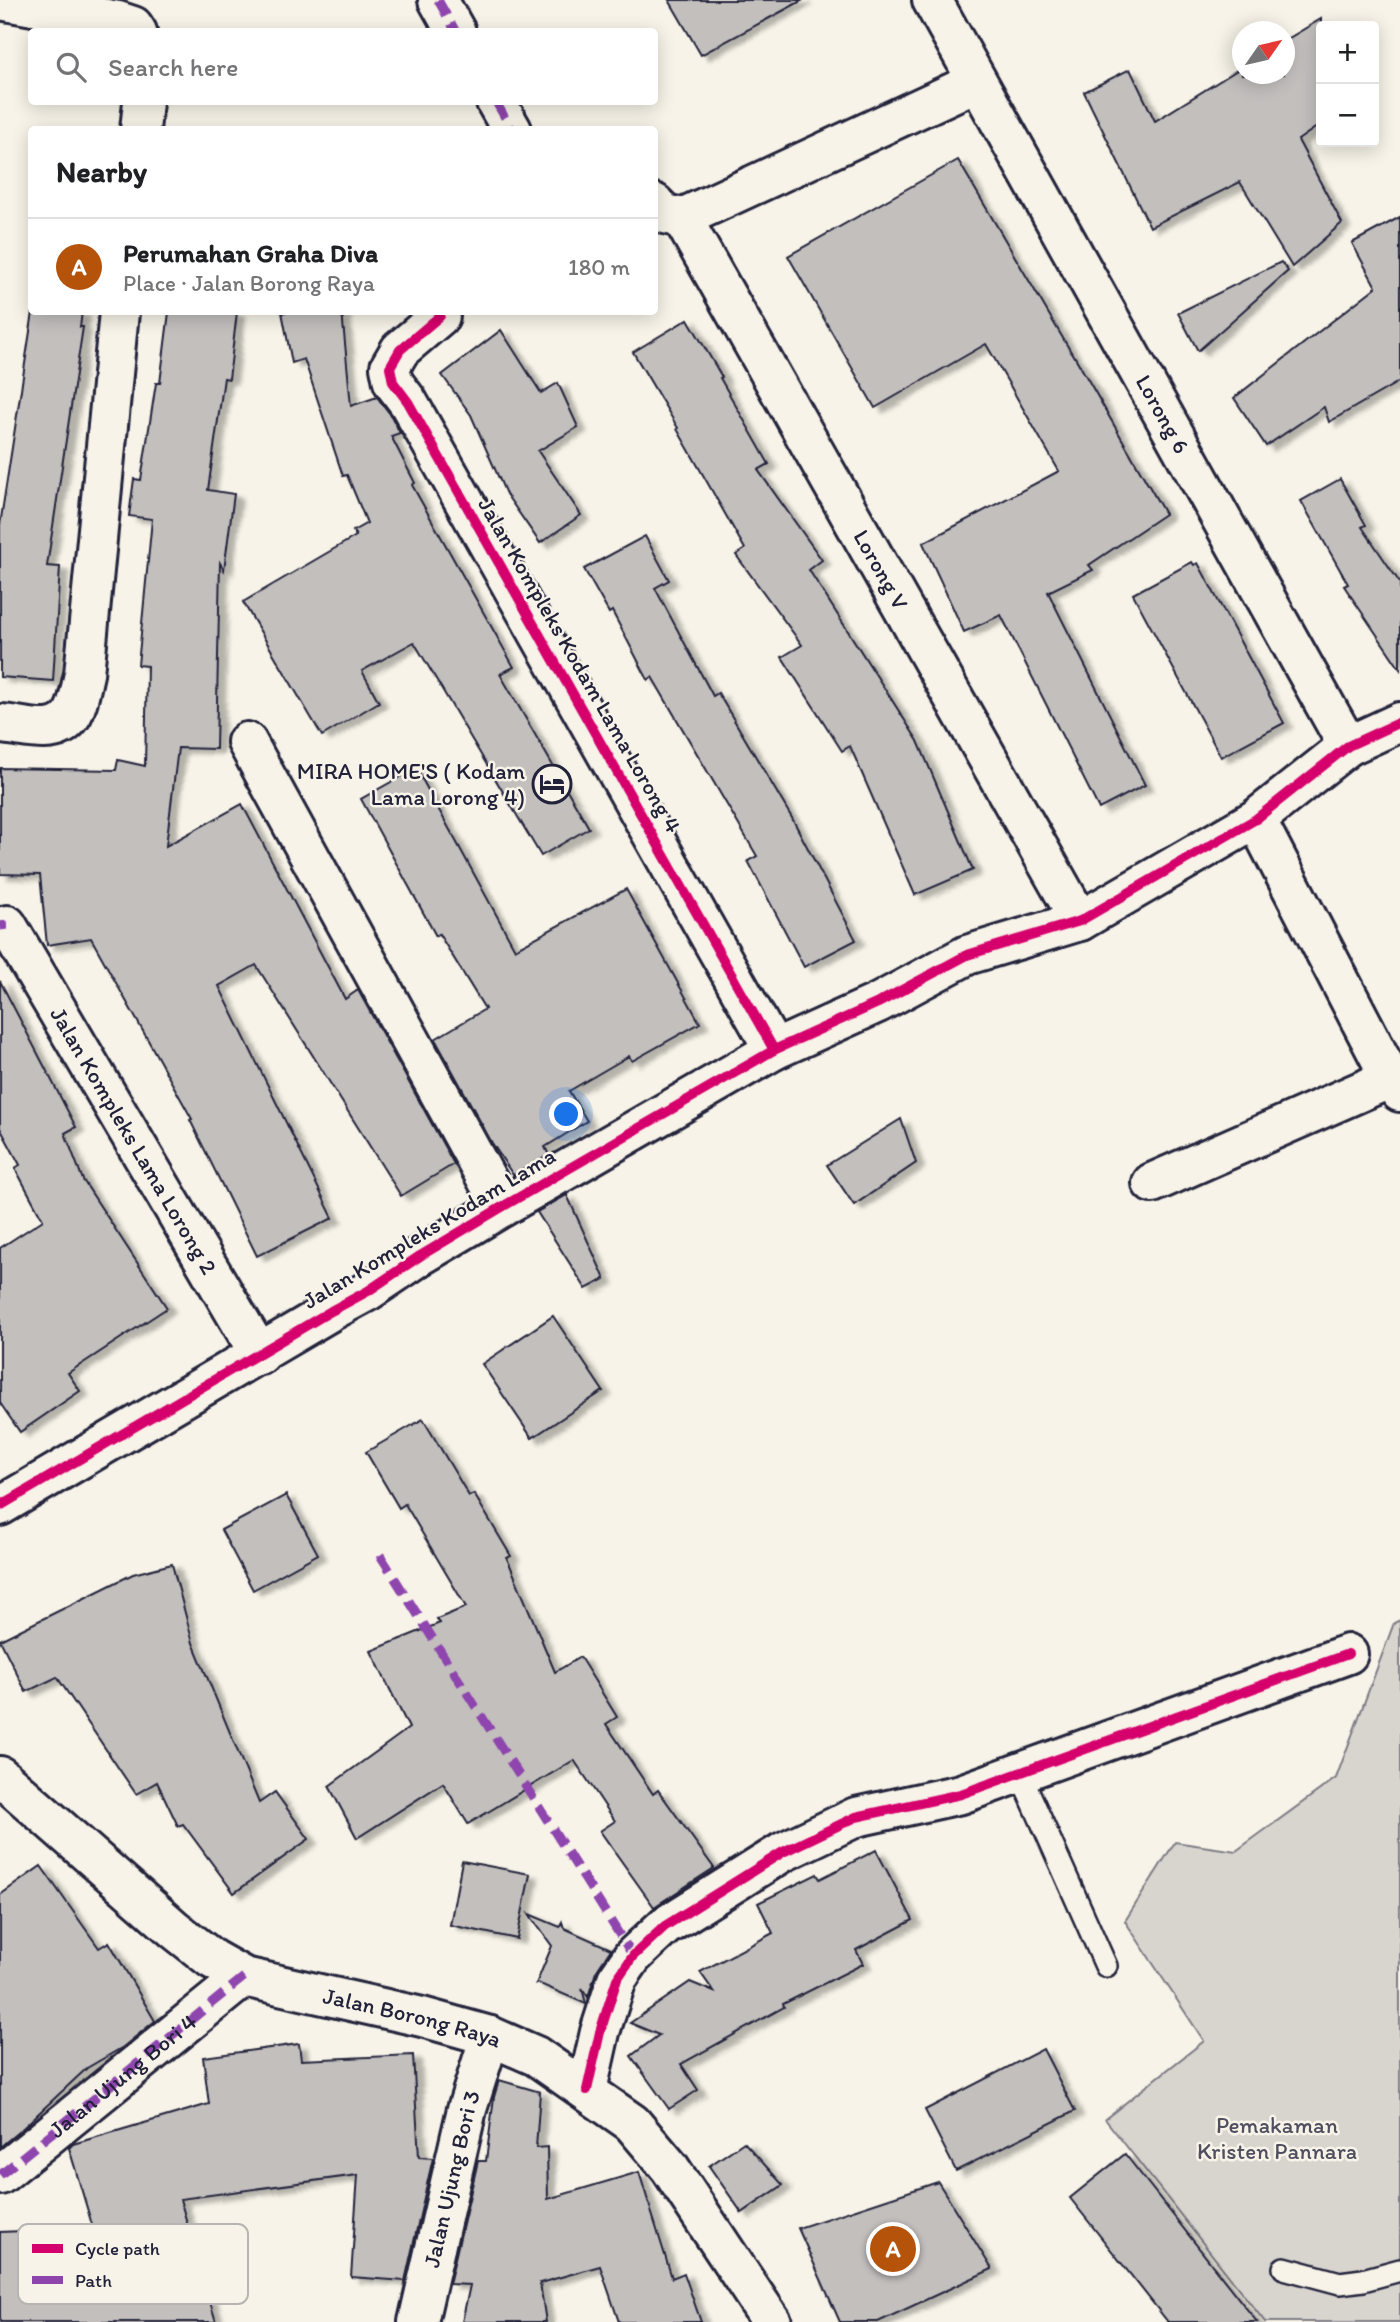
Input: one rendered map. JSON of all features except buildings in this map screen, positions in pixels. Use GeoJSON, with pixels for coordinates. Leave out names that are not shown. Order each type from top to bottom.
{"type":"FeatureCollection","features":[{"type":"Feature","properties":{"kind":"street"},"geometry":{"type":"LineString","coordinates":[[438,0],[454,28]]}},
{"type":"Feature","properties":{"kind":"street","name":"Lorong 6"},"geometry":{"type":"LineString","coordinates":[[932,0],[1348,746]]}},
{"type":"Feature","properties":{"kind":"street"},"geometry":{"type":"LineString","coordinates":[[0,1],[118,21],[134,28]]}},
{"type":"Feature","properties":{"kind":"street"},"geometry":{"type":"LineString","coordinates":[[668,211],[976,82]]}},
{"type":"Feature","properties":{"kind":"street"},"geometry":{"type":"LineString","coordinates":[[140,126],[143,105]]}},
{"type":"Feature","properties":{"kind":"street"},"geometry":{"type":"LineString","coordinates":[[498,105],[510,126]]}},
{"type":"Feature","properties":{"kind":"street","name":"Lorong V"},"geometry":{"type":"LineString","coordinates":[[668,211],[1080,921]]}},
{"type":"Feature","properties":{"kind":"street"},"geometry":{"type":"LineString","coordinates":[[0,723],[48,730],[60,727],[73,713],[84,674],[118,315]]}},
{"type":"Feature","properties":{"kind":"street","name":"Jalan Kompleks Kodam Lama Lorong 4"},"geometry":{"type":"LineString","coordinates":[[440,315],[400,350],[390,367],[393,382],[408,402],[774,1050]]}},
{"type":"Feature","properties":{"kind":"street","name":"Jalan Kompleks Kodam Lama"},"geometry":{"type":"LineString","coordinates":[[2,1501],[260,1355],[331,1311],[369,1292],[420,1256],[502,1207],[774,1050],[878,1003],[967,955],[1080,921],[1256,819],[1348,746],[1400,722]]}},
{"type":"Feature","properties":{"kind":"street"},"geometry":{"type":"LineString","coordinates":[[247,742],[502,1207]]}},
{"type":"Feature","properties":{"kind":"street"},"geometry":{"type":"LineString","coordinates":[[1152,1183],[1396,1085],[1256,819]]}},
{"type":"Feature","properties":{"kind":"street","name":"Jalan Kompleks Lama Lorong 2"},"geometry":{"type":"LineString","coordinates":[[7,925],[260,1355]]}},
{"type":"Feature","properties":{"kind":"street"},"geometry":{"type":"LineString","coordinates":[[587,2090],[600,2032],[617,1979],[633,1956],[665,1926],[783,1852],[856,1817],[961,1794],[1348,1654]]}},
{"type":"Feature","properties":{"kind":"street","name":"Jalan Borong Raya"},"geometry":{"type":"LineString","coordinates":[[0,1776],[174,1929],[212,1959],[244,1977],[422,2017],[491,2036],[536,2056],[587,2090],[632,2123],[670,2168],[772,2322]]}},
{"type":"Feature","properties":{"kind":"street","name":"Jalan Ujung Bori 4"},"geometry":{"type":"LineString","coordinates":[[0,2175],[244,1977]]}},
{"type":"Feature","properties":{"kind":"street","name":"Jalan Ujung Bori 3"},"geometry":{"type":"LineString","coordinates":[[418,2322],[467,2109],[491,2036]]}},
{"type":"Feature","properties":{"kind":"lane"},"geometry":{"type":"LineString","coordinates":[[1020,1773],[1106,1966]]}},
{"type":"Feature","properties":{"kind":"lane"},"geometry":{"type":"LineString","coordinates":[[1284,2268],[1340,2283],[1400,2270]]}},
{"type":"Feature","properties":{"kind":"green space","name":"Pemakaman Kristen Pannara"},"geometry":{"type":"Polygon","coordinates":[[[1400,1620],[1400,2322],[1265,2322],[1105,2119],[1204,2041],[1125,1921],[1175,1842],[1236,1851],[1336,1778],[1394,1623],[1400,1620]]]}},
{"type":"Feature","properties":{"kind":"marked path"},"geometry":{"type":"LineString","coordinates":[[438,0],[454,28]]}},
{"type":"Feature","properties":{"kind":"marked path"},"geometry":{"type":"LineString","coordinates":[[498,105],[510,126]]}},
{"type":"Feature","properties":{"kind":"marked path"},"geometry":{"type":"LineString","coordinates":[[0,926],[7,925]]}},
{"type":"Feature","properties":{"kind":"marked path"},"geometry":{"type":"LineString","coordinates":[[380,1555],[633,1956]]}},
{"type":"Feature","properties":{"kind":"marked path"},"geometry":{"type":"LineString","coordinates":[[0,2175],[244,1977]]}},
{"type":"Feature","properties":{"kind":"cycle path"},"geometry":{"type":"LineString","coordinates":[[440,315],[400,350],[390,367],[393,382],[408,402],[774,1050]]}},
{"type":"Feature","properties":{"kind":"cycle path"},"geometry":{"type":"LineString","coordinates":[[0,1506],[368,1291],[502,1207],[774,1050],[878,1003],[967,955],[1080,921],[1256,819],[1348,746],[1400,722]]}},
{"type":"Feature","properties":{"kind":"cycle path"},"geometry":{"type":"LineString","coordinates":[[587,2090],[600,2032],[617,1979],[633,1956],[665,1926],[783,1852],[856,1817],[961,1794],[1348,1654]]}},
{"type":"Feature","properties":{"kind":"place","name":"MIRA HOME'S ( Kodam Lama Lorong 4)"},"geometry":{"type":"Point","coordinates":[552,784]}},
{"type":"Feature","properties":{"kind":"place","name":"Perumahan Graha Diva"},"geometry":{"type":"Point","coordinates":[893,2249]}}]}
